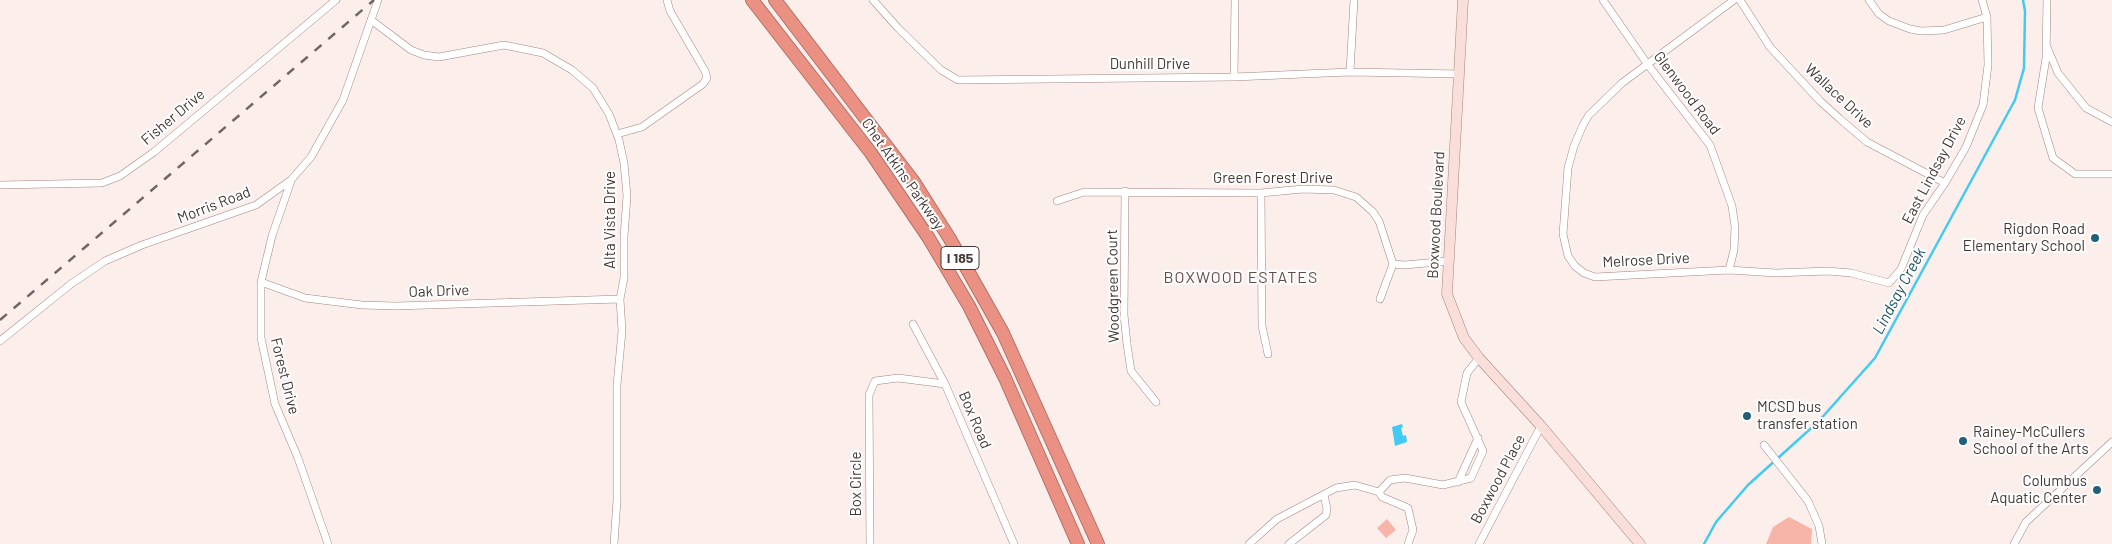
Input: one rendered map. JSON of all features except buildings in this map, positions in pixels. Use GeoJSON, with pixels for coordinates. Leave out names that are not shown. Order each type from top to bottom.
{"type":"FeatureCollection","features":[{"type":"Feature","properties":{"kind":"highway","name":"Chet Atkins Parkway"},"geometry":{"type":"LineString","coordinates":[[752,0],[871,154],[928,236],[968,306],[1005,378],[1078,544]]}},
{"type":"Feature","properties":{"kind":"highway","name":"Chet Atkins Parkway"},"geometry":{"type":"LineString","coordinates":[[775,0],[914,182],[950,239],[1003,333],[1098,544]]}},
{"type":"Feature","properties":{"kind":"street","name":"Fisher Drive"},"geometry":{"type":"LineString","coordinates":[[0,185],[102,183],[120,176],[154,152],[336,0]]}},
{"type":"Feature","properties":{"kind":"street","name":"Morris Road"},"geometry":{"type":"LineString","coordinates":[[0,341],[71,284],[105,261],[142,245],[256,205],[291,180],[311,157],[343,100],[378,0]]}},
{"type":"Feature","properties":{"kind":"street"},"geometry":{"type":"LineString","coordinates":[[617,134],[642,127],[703,84],[707,78],[705,71],[670,11],[667,0]]}},
{"type":"Feature","properties":{"kind":"street","name":"Dunhill Drive"},"geometry":{"type":"LineString","coordinates":[[873,0],[898,28],[941,70],[958,80],[1234,78],[1350,72],[1460,74]]}},
{"type":"Feature","properties":{"kind":"street"},"geometry":{"type":"LineString","coordinates":[[1234,78],[1235,0]]}},
{"type":"Feature","properties":{"kind":"street"},"geometry":{"type":"LineString","coordinates":[[1350,72],[1354,0]]}},
{"type":"Feature","properties":{"kind":"street","name":"Boxwood Boulevard"},"geometry":{"type":"LineString","coordinates":[[1463,0],[1447,294],[1464,338],[1479,358],[1541,426],[1640,544]]}},
{"type":"Feature","properties":{"kind":"street","name":"Glenwood Road"},"geometry":{"type":"LineString","coordinates":[[1603,0],[1648,65],[1710,145],[1732,206],[1735,226],[1734,250],[1729,270]]}},
{"type":"Feature","properties":{"kind":"street","name":"Melrose Drive"},"geometry":{"type":"LineString","coordinates":[[1734,0],[1622,83],[1589,115],[1578,135],[1568,168],[1563,234],[1568,256],[1575,266],[1584,273],[1595,277],[1729,270],[1776,273],[1828,271],[1851,273],[1884,282]]}},
{"type":"Feature","properties":{"kind":"street","name":"Wallace Drive"},"geometry":{"type":"LineString","coordinates":[[1740,0],[1770,47],[1820,101],[1840,119],[1867,142],[1945,183]]}},
{"type":"Feature","properties":{"kind":"street"},"geometry":{"type":"LineString","coordinates":[[1869,0],[1879,14],[1888,21],[1904,28],[1921,31],[1944,30],[1987,17]]}},
{"type":"Feature","properties":{"kind":"street","name":"East Lindsay Drive"},"geometry":{"type":"LineString","coordinates":[[1884,282],[1888,283],[1901,269],[1922,215],[1945,183],[1966,147],[1983,105],[1988,65],[1987,17],[1982,0]]}},
{"type":"Feature","properties":{"kind":"street"},"geometry":{"type":"LineString","coordinates":[[2048,0],[2046,58],[2038,108],[2053,158],[2075,174],[2112,174]]}},
{"type":"Feature","properties":{"kind":"street","name":"Alta Vista Drive"},"geometry":{"type":"LineString","coordinates":[[372,20],[411,50],[424,55],[439,57],[504,45],[543,53],[572,70],[593,88],[603,102],[617,134],[624,164],[627,196],[624,236],[624,278],[620,299],[622,331],[617,385],[617,500],[614,544]]}},
{"type":"Feature","properties":{"kind":"street"},"geometry":{"type":"LineString","coordinates":[[2046,44],[2058,73],[2086,108],[2112,122]]}},
{"type":"Feature","properties":{"kind":"street","name":"Forest Drive"},"geometry":{"type":"LineString","coordinates":[[291,180],[272,236],[261,282],[260,338],[275,404],[298,458],[328,544]]}},
{"type":"Feature","properties":{"kind":"street","name":"Green Forest Drive"},"geometry":{"type":"LineString","coordinates":[[1057,201],[1084,192],[1261,193],[1312,189],[1334,190],[1356,197],[1373,212],[1379,222],[1393,264]]}},
{"type":"Feature","properties":{"kind":"street","name":"Woodgreen Court"},"geometry":{"type":"LineString","coordinates":[[1125,192],[1124,314],[1127,344],[1131,371],[1156,402]]}},
{"type":"Feature","properties":{"kind":"street"},"geometry":{"type":"LineString","coordinates":[[1261,193],[1262,326],[1268,354]]}},
{"type":"Feature","properties":{"kind":"street"},"geometry":{"type":"LineString","coordinates":[[1380,298],[1393,264],[1405,265],[1448,261]]}},
{"type":"Feature","properties":{"kind":"street","name":"Oak Drive"},"geometry":{"type":"LineString","coordinates":[[261,282],[305,298],[362,305],[396,306],[620,299]]}},
{"type":"Feature","properties":{"kind":"street"},"geometry":{"type":"LineString","coordinates":[[914,324],[945,384]]}},
{"type":"Feature","properties":{"kind":"street"},"geometry":{"type":"LineString","coordinates":[[1378,492],[1390,480],[1405,478],[1443,485],[1471,478],[1483,451],[1461,402],[1467,373],[1479,358]]}},
{"type":"Feature","properties":{"kind":"street","name":"Box Road"},"geometry":{"type":"LineString","coordinates":[[869,423],[869,395],[875,381],[898,378],[945,384],[1014,544]]}},
{"type":"Feature","properties":{"kind":"street","name":"Box Circle"},"geometry":{"type":"LineString","coordinates":[[869,423],[870,544]]}},
{"type":"Feature","properties":{"kind":"street","name":"Boxwood Place"},"geometry":{"type":"LineString","coordinates":[[1480,544],[1541,426]]}},
{"type":"Feature","properties":{"kind":"street"},"geometry":{"type":"LineString","coordinates":[[1458,482],[1478,438]]}},
{"type":"Feature","properties":{"kind":"street"},"geometry":{"type":"LineString","coordinates":[[2014,544],[2026,522],[2112,442]]}},
{"type":"Feature","properties":{"kind":"street"},"geometry":{"type":"LineString","coordinates":[[1764,445],[1808,501],[1819,526],[1822,544]]}},
{"type":"Feature","properties":{"kind":"street"},"geometry":{"type":"LineString","coordinates":[[1467,463],[1476,467]]}},
{"type":"Feature","properties":{"kind":"street"},"geometry":{"type":"LineString","coordinates":[[1249,544],[1277,519],[1336,488],[1355,486],[1378,492],[1382,497],[1408,508],[1413,530],[1408,544]]}},
{"type":"Feature","properties":{"kind":"street"},"geometry":{"type":"LineString","coordinates":[[1288,544],[1326,514],[1327,509],[1324,495]]}},
{"type":"Feature","properties":{"kind":"shaded area"},"geometry":{"type":"Polygon","coordinates":[[[1789,517],[1812,529],[1811,544],[1766,544],[1773,527],[1789,517]]]}},
{"type":"Feature","properties":{"kind":"shaded area"},"geometry":{"type":"Polygon","coordinates":[[[1387,519],[1396,530],[1386,538],[1377,528],[1387,519]]]}},
{"type":"Feature","properties":{"kind":"water"},"geometry":{"type":"Polygon","coordinates":[[[1402,424],[1403,436],[1406,435],[1407,442],[1395,446],[1392,427],[1402,424]]]}},
{"type":"Feature","properties":{"kind":"waterway","name":"Lindsay Creek"},"geometry":{"type":"LineString","coordinates":[[1704,544],[1716,522],[1748,485],[1818,422],[1875,358],[2015,100],[2024,68],[2025,11],[2023,0]]}},
{"type":"Feature","properties":{"kind":"railway"},"geometry":{"type":"LineString","coordinates":[[0,320],[374,0]]}},
{"type":"Feature","properties":{"kind":"place","name":"Rigdon Road Elementary School"},"geometry":{"type":"Point","coordinates":[2095,238]}},
{"type":"Feature","properties":{"kind":"place","name":"MCSD bus transfer station"},"geometry":{"type":"Point","coordinates":[1747,416]}},
{"type":"Feature","properties":{"kind":"place","name":"Rainey-McCullers School of the Arts"},"geometry":{"type":"Point","coordinates":[1963,441]}},
{"type":"Feature","properties":{"kind":"place","name":"Columbus Aquatic Center"},"geometry":{"type":"Point","coordinates":[2097,490]}},
{"type":"Feature","properties":{"kind":"district","name":"BOXWOOD ESTATES"},"geometry":{"type":"Point","coordinates":[1241,278]}}]}
